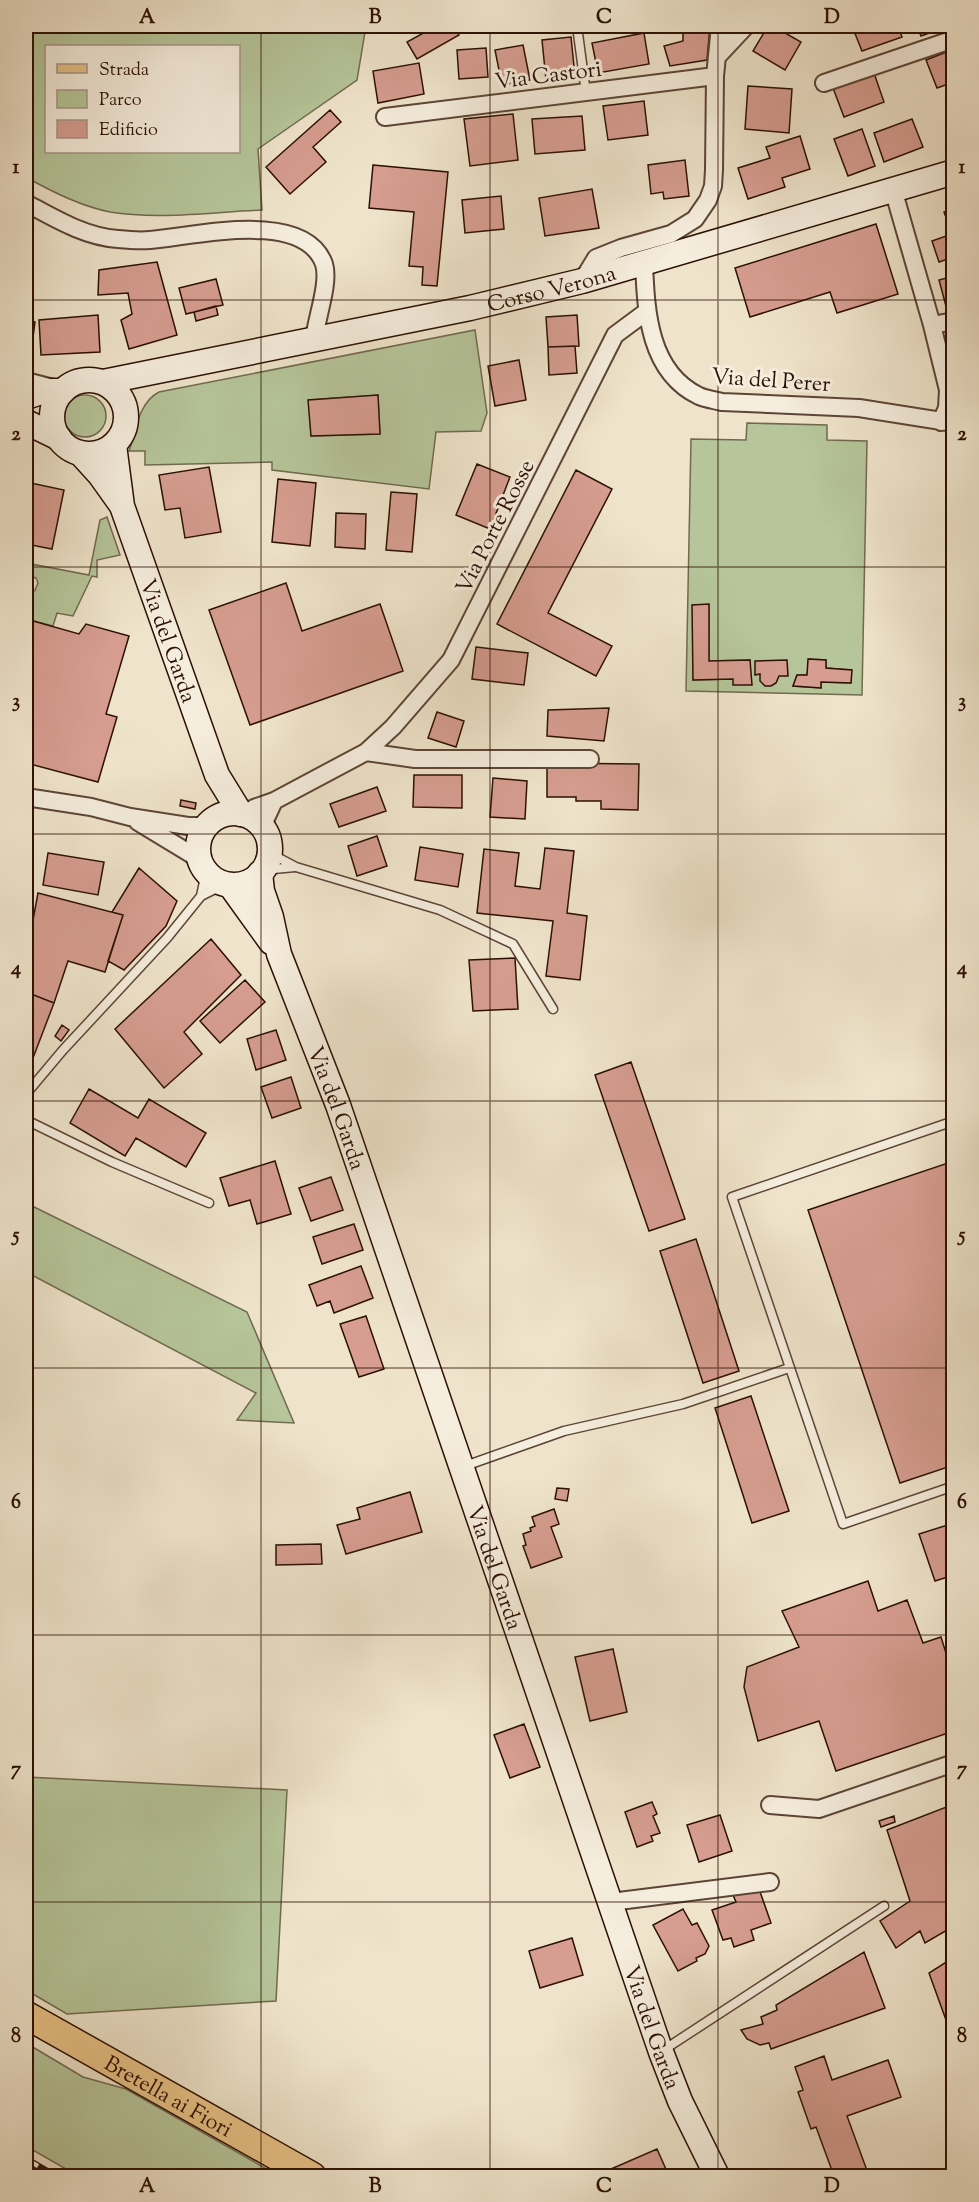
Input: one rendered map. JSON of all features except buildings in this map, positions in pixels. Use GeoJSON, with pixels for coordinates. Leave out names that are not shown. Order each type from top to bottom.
{"type":"FeatureCollection","features":[{"type":"Feature","properties":{"kind":"main road","name":"Bretella ai Fiori"},"geometry":{"type":"LineString","coordinates":[[26,2015],[312,2176]]}},
{"type":"Feature","properties":{"kind":"main road"},"geometry":{"type":"LineString","coordinates":[[26,2028],[136,2077]]}},
{"type":"Feature","properties":{"kind":"street"},"geometry":{"type":"LineString","coordinates":[[582,281],[596,258],[621,248],[671,234],[695,219],[708,200],[713,186],[715,76],[720,26]]}},
{"type":"Feature","properties":{"kind":"street"},"geometry":{"type":"LineString","coordinates":[[717,57],[746,26]]}},
{"type":"Feature","properties":{"kind":"street"},"geometry":{"type":"LineString","coordinates":[[824,83],[954,39]]}},
{"type":"Feature","properties":{"kind":"street","name":"Via Castori"},"geometry":{"type":"LineString","coordinates":[[385,117],[715,76]]}},
{"type":"Feature","properties":{"kind":"street","name":"Corso Verona"},"geometry":{"type":"LineString","coordinates":[[103,382],[142,376],[470,308],[582,281],[954,172]]}},
{"type":"Feature","properties":{"kind":"street"},"geometry":{"type":"LineString","coordinates":[[893,189],[948,390],[947,423]]}},
{"type":"Feature","properties":{"kind":"street"},"geometry":{"type":"LineString","coordinates":[[26,203],[90,234],[116,239],[148,240],[254,229],[299,239],[314,249],[324,264],[326,280],[315,324],[314,340]]}},
{"type":"Feature","properties":{"kind":"street","name":"Via del Perer"},"geometry":{"type":"LineString","coordinates":[[644,264],[646,312],[661,359],[686,389],[701,397],[722,402],[859,408],[947,423]]}},
{"type":"Feature","properties":{"kind":"street","name":"Via Porte Rosse"},"geometry":{"type":"LineString","coordinates":[[257,841],[274,801],[366,752],[393,727],[451,660],[615,335],[646,312]]}},
{"type":"Feature","properties":{"kind":"street"},"geometry":{"type":"LineString","coordinates":[[932,325],[954,321]]}},
{"type":"Feature","properties":{"kind":"street"},"geometry":{"type":"LineString","coordinates":[[126,408],[114,388],[103,382],[82,380],[63,391],[53,408],[54,429],[65,446],[80,453],[94,454],[114,445],[125,428],[126,408],[142,376]]}},
{"type":"Feature","properties":{"kind":"street"},"geometry":{"type":"LineString","coordinates":[[26,381],[63,391]]}},
{"type":"Feature","properties":{"kind":"street"},"geometry":{"type":"LineString","coordinates":[[26,397],[44,391],[63,391]]}},
{"type":"Feature","properties":{"kind":"street"},"geometry":{"type":"LineString","coordinates":[[26,422],[59,438]]}},
{"type":"Feature","properties":{"kind":"street","name":"Via del Garda"},"geometry":{"type":"LineString","coordinates":[[114,445],[122,506],[217,775],[257,841],[262,891],[271,917],[279,954],[338,1105],[461,1468],[536,1679],[661,2052],[680,2101],[717,2176]]}},
{"type":"Feature","properties":{"kind":"street","name":"Via del Garda"},"geometry":{"type":"LineString","coordinates":[[80,453],[100,475],[122,506]]}},
{"type":"Feature","properties":{"kind":"street"},"geometry":{"type":"LineString","coordinates":[[366,752],[415,759],[590,759]]}},
{"type":"Feature","properties":{"kind":"street","name":"Via del Garda"},"geometry":{"type":"LineString","coordinates":[[211,822],[217,775]]}},
{"type":"Feature","properties":{"kind":"street"},"geometry":{"type":"LineString","coordinates":[[26,797],[91,807],[130,818],[188,826],[211,822],[228,814],[257,841],[250,881],[215,875],[130,818]]}},
{"type":"Feature","properties":{"kind":"street"},"geometry":{"type":"LineString","coordinates":[[211,822],[199,842],[215,875]]}},
{"type":"Feature","properties":{"kind":"street","name":"Via del Garda"},"geometry":{"type":"LineString","coordinates":[[215,875],[279,954]]}},
{"type":"Feature","properties":{"kind":"street"},"geometry":{"type":"LineString","coordinates":[[770,1805],[819,1809],[954,1763]]}},
{"type":"Feature","properties":{"kind":"street"},"geometry":{"type":"LineString","coordinates":[[611,1902],[770,1882]]}},
{"type":"Feature","properties":{"kind":"lane"},"geometry":{"type":"LineString","coordinates":[[577,26],[586,93]]}},
{"type":"Feature","properties":{"kind":"lane"},"geometry":{"type":"LineString","coordinates":[[257,841],[296,867]]}},
{"type":"Feature","properties":{"kind":"lane"},"geometry":{"type":"LineString","coordinates":[[257,841],[279,858],[296,867],[440,910],[513,944],[553,1009]]}},
{"type":"Feature","properties":{"kind":"lane"},"geometry":{"type":"LineString","coordinates":[[26,1094],[63,1050],[167,938],[215,875]]}},
{"type":"Feature","properties":{"kind":"lane"},"geometry":{"type":"LineString","coordinates":[[201,896],[215,875]]}},
{"type":"Feature","properties":{"kind":"lane"},"geometry":{"type":"LineString","coordinates":[[26,1120],[112,1162],[208,1203]]}},
{"type":"Feature","properties":{"kind":"lane"},"geometry":{"type":"LineString","coordinates":[[954,1121],[732,1197],[843,1524],[954,1486]]}},
{"type":"Feature","properties":{"kind":"lane"},"geometry":{"type":"LineString","coordinates":[[461,1468],[564,1431],[683,1404],[789,1368]]}},
{"type":"Feature","properties":{"kind":"lane"},"geometry":{"type":"LineString","coordinates":[[661,2052],[884,1906]]}},
{"type":"Feature","properties":{"kind":"green space"},"geometry":{"type":"Polygon","coordinates":[[[26,26],[366,26],[357,80],[258,149],[262,210],[167,215],[129,214],[88,206],[26,177],[26,26]]]}},
{"type":"Feature","properties":{"kind":"green space"},"geometry":{"type":"Polygon","coordinates":[[[475,330],[487,413],[481,431],[436,432],[429,489],[272,470],[272,462],[145,465],[145,451],[129,451],[142,410],[146,403],[159,392],[475,330]],[[378,395],[309,400],[311,436],[380,434],[378,395]]]}},
{"type":"Feature","properties":{"kind":"green space"},"geometry":{"type":"Polygon","coordinates":[[[85,395],[100,401],[106,416],[100,431],[85,437],[70,431],[64,416],[70,401],[85,395]]]}},
{"type":"Feature","properties":{"kind":"green space"},"geometry":{"type":"Polygon","coordinates":[[[747,423],[827,425],[827,440],[867,441],[862,695],[686,691],[691,439],[746,440],[747,423]],[[693,605],[693,680],[733,679],[750,672],[750,660],[709,661],[709,605],[693,605]],[[809,659],[807,675],[797,675],[793,686],[821,688],[821,682],[851,683],[851,670],[826,668],[826,660],[809,659]]]}},
{"type":"Feature","properties":{"kind":"green space"},"geometry":{"type":"Polygon","coordinates":[[[107,517],[120,555],[97,560],[97,577],[92,576],[73,616],[57,613],[53,626],[26,619],[26,599],[38,583],[36,578],[26,574],[26,563],[89,575],[100,520],[107,517]]]}},
{"type":"Feature","properties":{"kind":"green space"},"geometry":{"type":"Polygon","coordinates":[[[26,1203],[247,1312],[294,1423],[237,1420],[256,1393],[26,1272],[26,1203]]]}},
{"type":"Feature","properties":{"kind":"green space"},"geometry":{"type":"Polygon","coordinates":[[[26,1777],[287,1790],[276,2001],[67,2014],[26,1990],[26,1777]]]}},
{"type":"Feature","properties":{"kind":"green space"},"geometry":{"type":"Polygon","coordinates":[[[26,2043],[83,2077],[126,2089],[279,2176],[78,2176],[26,2146],[26,2043]]]}},
{"type":"Feature","properties":{"kind":"railway"},"geometry":{"type":"LineString","coordinates":[[26,2159],[55,2176]]}},
{"type":"Feature","properties":{"kind":"railway"},"geometry":{"type":"LineString","coordinates":[[26,2171],[34,2176]]}}]}
